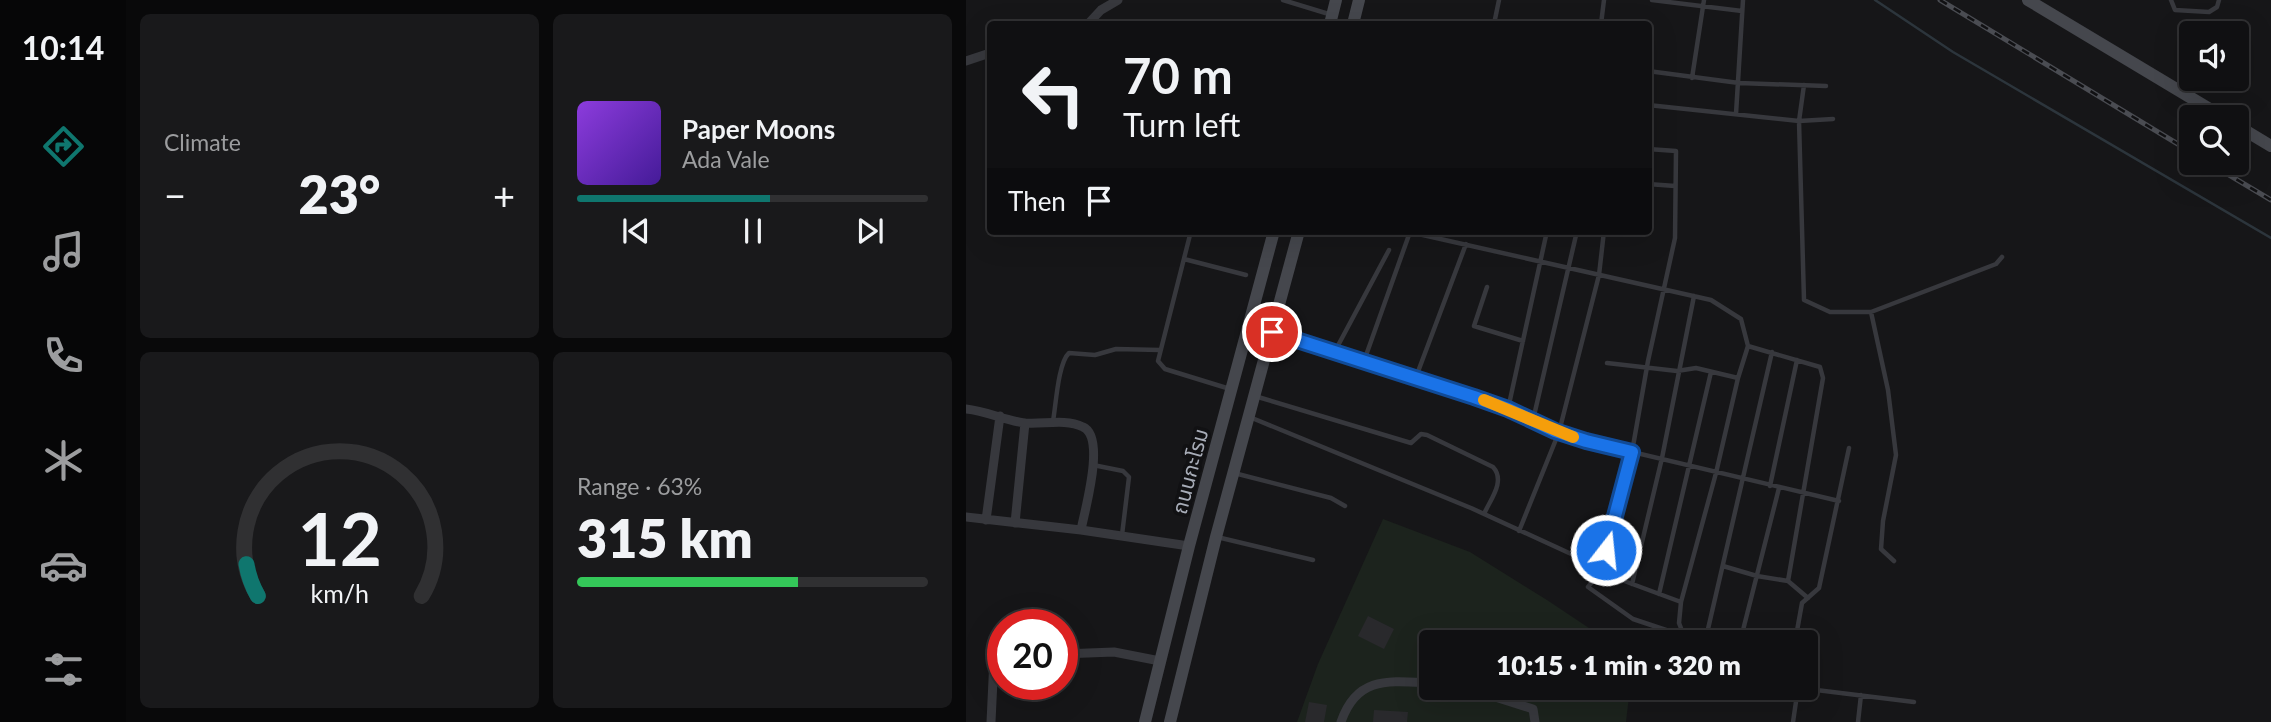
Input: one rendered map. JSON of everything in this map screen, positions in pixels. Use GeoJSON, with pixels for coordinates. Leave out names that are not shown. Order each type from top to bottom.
{"type":"FeatureCollection","features":[{"type":"Feature","properties":{"kind":"main road"},"geometry":{"type":"LineString","coordinates":[[1331,20],[1336,0]]}},
{"type":"Feature","properties":{"kind":"main road"},"geometry":{"type":"LineString","coordinates":[[1354,21],[1359,0]]}},
{"type":"Feature","properties":{"kind":"main road"},"geometry":{"type":"LineString","coordinates":[[2028,0],[2203,105]]}},
{"type":"Feature","properties":{"kind":"main road"},"geometry":{"type":"LineString","coordinates":[[2249,133],[2271,146]]}},
{"type":"Feature","properties":{"kind":"main road","name":"ถนนกะโรม"},"geometry":{"type":"LineString","coordinates":[[1145,722],[1189,546],[1273,235]]}},
{"type":"Feature","properties":{"kind":"main road","name":"ถนนกะโรม"},"geometry":{"type":"LineString","coordinates":[[1170,722],[1253,395],[1298,235]]}},
{"type":"Feature","properties":{"kind":"main road"},"geometry":{"type":"LineString","coordinates":[[1231,389],[1253,395]]}},
{"type":"Feature","properties":{"kind":"street"},"geometry":{"type":"LineString","coordinates":[[1091,21],[1101,10],[1118,0]]}},
{"type":"Feature","properties":{"kind":"street"},"geometry":{"type":"LineString","coordinates":[[966,61],[987,54]]}},
{"type":"Feature","properties":{"kind":"street"},"geometry":{"type":"LineString","coordinates":[[966,409],[1025,423],[1053,421],[1082,426],[1091,433],[1094,444],[1093,465],[1081,530]]}},
{"type":"Feature","properties":{"kind":"street"},"geometry":{"type":"LineString","coordinates":[[986,520],[1000,416]]}},
{"type":"Feature","properties":{"kind":"street"},"geometry":{"type":"LineString","coordinates":[[1015,523],[1025,423]]}},
{"type":"Feature","properties":{"kind":"street"},"geometry":{"type":"LineString","coordinates":[[966,517],[1189,546]]}},
{"type":"Feature","properties":{"kind":"street"},"geometry":{"type":"LineString","coordinates":[[1078,653],[1114,652],[1160,661]]}},
{"type":"Feature","properties":{"kind":"street"},"geometry":{"type":"LineString","coordinates":[[1341,722],[1348,704],[1356,694],[1379,683],[1419,683]]}},
{"type":"Feature","properties":{"kind":"street"},"geometry":{"type":"LineString","coordinates":[[991,722],[992,700]]}},
{"type":"Feature","properties":{"kind":"street"},"geometry":{"type":"LineString","coordinates":[[1505,700],[1533,709],[1535,722]]}},
{"type":"Feature","properties":{"kind":"lane"},"geometry":{"type":"LineString","coordinates":[[1283,0],[1331,20]]}},
{"type":"Feature","properties":{"kind":"lane"},"geometry":{"type":"LineString","coordinates":[[1495,21],[1499,0]]}},
{"type":"Feature","properties":{"kind":"lane"},"geometry":{"type":"LineString","coordinates":[[1601,21],[1604,0]]}},
{"type":"Feature","properties":{"kind":"lane"},"geometry":{"type":"LineString","coordinates":[[1652,0],[1703,3],[1742,11]]}},
{"type":"Feature","properties":{"kind":"lane"},"geometry":{"type":"LineString","coordinates":[[1736,114],[1743,0]]}},
{"type":"Feature","properties":{"kind":"lane"},"geometry":{"type":"LineString","coordinates":[[2171,0],[2175,10],[2209,12],[2217,7],[2219,0]]}},
{"type":"Feature","properties":{"kind":"lane"},"geometry":{"type":"LineString","coordinates":[[1692,78],[1703,3]]}},
{"type":"Feature","properties":{"kind":"lane"},"geometry":{"type":"LineString","coordinates":[[1652,72],[1739,83],[1826,86]]}},
{"type":"Feature","properties":{"kind":"lane"},"geometry":{"type":"LineString","coordinates":[[1804,86],[1799,121],[1804,300],[1830,312],[1871,312],[1996,264],[2002,257]]}},
{"type":"Feature","properties":{"kind":"lane"},"geometry":{"type":"LineString","coordinates":[[1652,105],[1799,121],[1833,119]]}},
{"type":"Feature","properties":{"kind":"lane"},"geometry":{"type":"LineString","coordinates":[[1652,149],[1676,151],[1675,238],[1646,368],[1632,452],[1600,572],[1588,587],[1633,619],[1666,630]]}},
{"type":"Feature","properties":{"kind":"lane"},"geometry":{"type":"LineString","coordinates":[[1652,184],[1675,186]]}},
{"type":"Feature","properties":{"kind":"lane"},"geometry":{"type":"LineString","coordinates":[[1190,235],[1158,361],[1165,369],[1231,389]]}},
{"type":"Feature","properties":{"kind":"lane"},"geometry":{"type":"LineString","coordinates":[[1364,361],[1407,235]]}},
{"type":"Feature","properties":{"kind":"lane"},"geometry":{"type":"LineString","coordinates":[[1426,235],[1711,300],[1741,319],[1748,346],[1681,602],[1679,623],[1682,630]]}},
{"type":"Feature","properties":{"kind":"lane"},"geometry":{"type":"LineString","coordinates":[[1508,409],[1546,235]]}},
{"type":"Feature","properties":{"kind":"lane"},"geometry":{"type":"LineString","coordinates":[[1533,420],[1576,235]]}},
{"type":"Feature","properties":{"kind":"lane"},"geometry":{"type":"LineString","coordinates":[[1519,531],[1559,432],[1599,275],[1604,235]]}},
{"type":"Feature","properties":{"kind":"lane"},"geometry":{"type":"LineString","coordinates":[[1416,377],[1466,244]]}},
{"type":"Feature","properties":{"kind":"lane"},"geometry":{"type":"LineString","coordinates":[[1334,352],[1389,250]]}},
{"type":"Feature","properties":{"kind":"lane"},"geometry":{"type":"LineString","coordinates":[[1184,259],[1246,275]]}},
{"type":"Feature","properties":{"kind":"lane"},"geometry":{"type":"LineString","coordinates":[[1487,287],[1474,326],[1523,341]]}},
{"type":"Feature","properties":{"kind":"lane"},"geometry":{"type":"LineString","coordinates":[[1632,584],[1662,458],[1694,296]]}},
{"type":"Feature","properties":{"kind":"lane"},"geometry":{"type":"LineString","coordinates":[[1871,312],[1888,390],[1896,455],[1883,521],[1881,549],[1894,561]]}},
{"type":"Feature","properties":{"kind":"lane"},"geometry":{"type":"LineString","coordinates":[[1272,332],[1508,409],[1559,432],[1743,480],[1839,500]]}},
{"type":"Feature","properties":{"kind":"lane"},"geometry":{"type":"LineString","coordinates":[[1748,346],[1820,367],[1823,377],[1787,580]]}},
{"type":"Feature","properties":{"kind":"lane"},"geometry":{"type":"LineString","coordinates":[[1053,421],[1062,366],[1069,353],[1095,355],[1116,349],[1160,350]]}},
{"type":"Feature","properties":{"kind":"lane"},"geometry":{"type":"LineString","coordinates":[[1707,630],[1772,352]]}},
{"type":"Feature","properties":{"kind":"lane"},"geometry":{"type":"LineString","coordinates":[[1770,486],[1797,360]]}},
{"type":"Feature","properties":{"kind":"lane"},"geometry":{"type":"LineString","coordinates":[[1607,363],[1680,371],[1696,369],[1738,378]]}},
{"type":"Feature","properties":{"kind":"lane"},"geometry":{"type":"LineString","coordinates":[[1658,594],[1711,372]]}},
{"type":"Feature","properties":{"kind":"lane"},"geometry":{"type":"LineString","coordinates":[[1253,395],[1411,443],[1418,436],[1427,435],[1493,467],[1499,482],[1484,515]]}},
{"type":"Feature","properties":{"kind":"lane"},"geometry":{"type":"LineString","coordinates":[[1248,416],[1484,515],[1593,564],[1600,572],[1681,602]]}},
{"type":"Feature","properties":{"kind":"lane"},"geometry":{"type":"LineString","coordinates":[[1797,630],[1802,603],[1819,588],[1849,448]]}},
{"type":"Feature","properties":{"kind":"lane"},"geometry":{"type":"LineString","coordinates":[[1093,465],[1123,471],[1129,477],[1122,536]]}},
{"type":"Feature","properties":{"kind":"lane"},"geometry":{"type":"LineString","coordinates":[[1233,473],[1331,498],[1345,506]]}},
{"type":"Feature","properties":{"kind":"lane"},"geometry":{"type":"LineString","coordinates":[[1743,630],[1779,488]]}},
{"type":"Feature","properties":{"kind":"lane"},"geometry":{"type":"LineString","coordinates":[[1216,537],[1313,561]]}},
{"type":"Feature","properties":{"kind":"lane"},"geometry":{"type":"LineString","coordinates":[[1723,566],[1757,576],[1787,580],[1808,598]]}},
{"type":"Feature","properties":{"kind":"lane"},"geometry":{"type":"LineString","coordinates":[[1818,690],[1914,702]]}},
{"type":"Feature","properties":{"kind":"lane"},"geometry":{"type":"LineString","coordinates":[[1858,722],[1861,695]]}},
{"type":"Feature","properties":{"kind":"lane"},"geometry":{"type":"LineString","coordinates":[[1793,722],[1797,700]]}},
{"type":"Feature","properties":{"kind":"shaded area"},"geometry":{"type":"Polygon","coordinates":[[[1383,519],[1470,552],[1592,630],[1419,630],[1419,700],[1629,700],[1626,722],[1297,722],[1318,664],[1383,519]]]}},
{"type":"Feature","properties":{"kind":"building"},"geometry":{"type":"Polygon","coordinates":[[[1368,616],[1394,629],[1384,649],[1358,636],[1368,616]]]}},
{"type":"Feature","properties":{"kind":"building"},"geometry":{"type":"Polygon","coordinates":[[[1309,702],[1327,705],[1324,722],[1305,722],[1309,702]]]}},
{"type":"Feature","properties":{"kind":"building"},"geometry":{"type":"Polygon","coordinates":[[[1374,710],[1408,712],[1407,722],[1373,722],[1374,710]]]}},
{"type":"Feature","properties":{"kind":"waterway"},"geometry":{"type":"LineString","coordinates":[[1875,0],[1953,52],[2271,238]]}},
{"type":"Feature","properties":{"kind":"railway"},"geometry":{"type":"LineString","coordinates":[[1940,0],[2179,145]]}},
{"type":"Feature","properties":{"kind":"railway"},"geometry":{"type":"LineString","coordinates":[[2229,175],[2271,200]]}},
{"type":"Feature","properties":{"kind":"slow traffic"},"geometry":{"type":"LineString","coordinates":[[1484,400],[1573,437]]}},
{"type":"Feature","properties":{"kind":"route"},"geometry":{"type":"LineString","coordinates":[[1272,332],[1474,397],[1555,431],[1632,452],[1606,550]]}}]}
